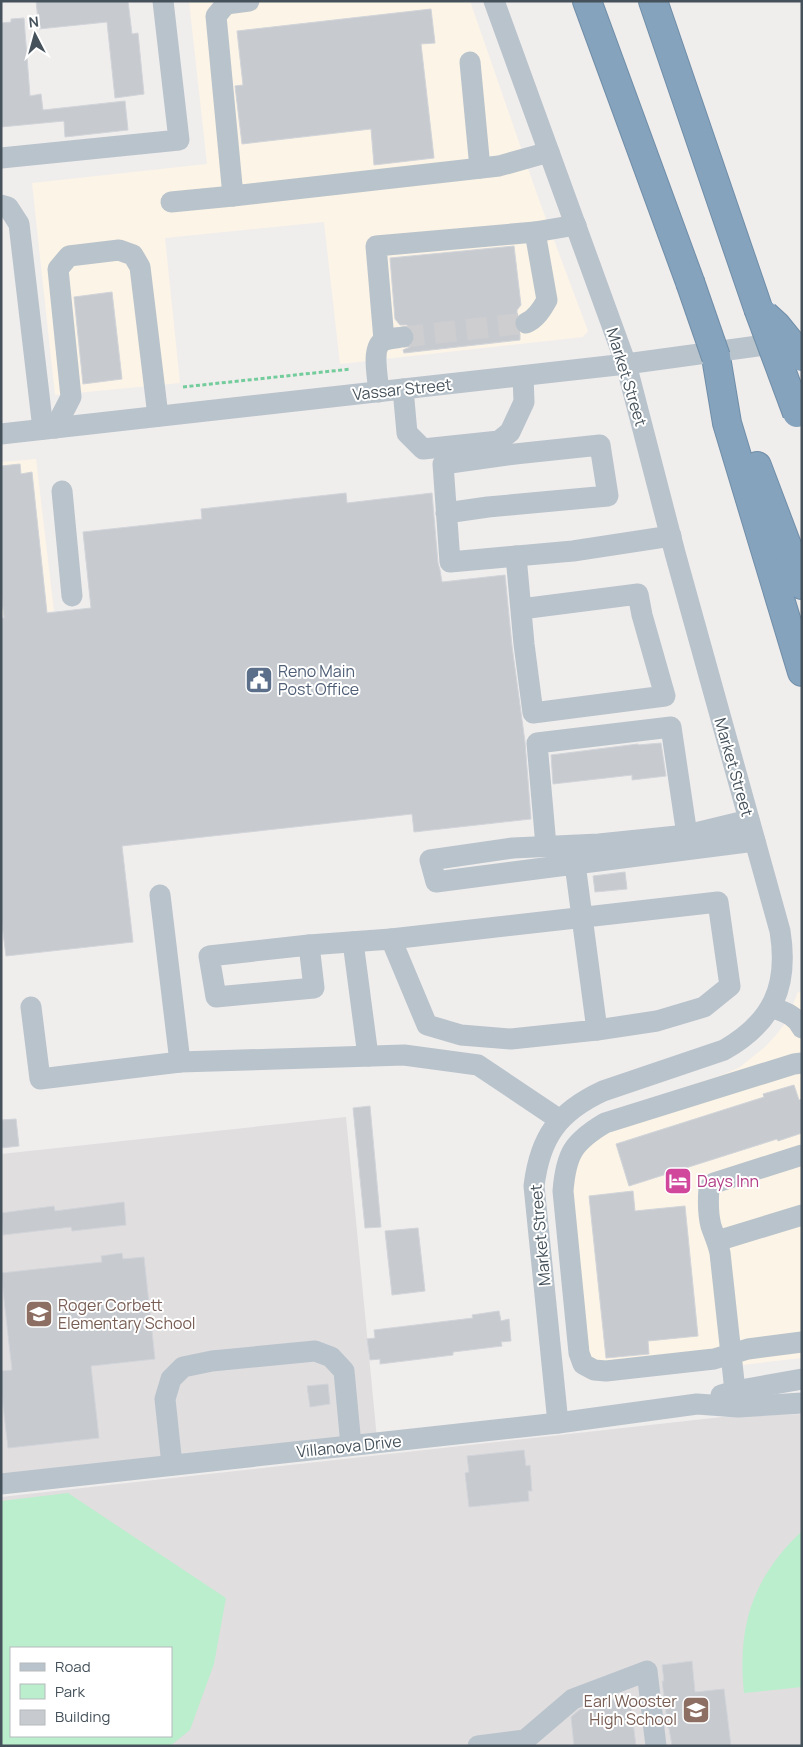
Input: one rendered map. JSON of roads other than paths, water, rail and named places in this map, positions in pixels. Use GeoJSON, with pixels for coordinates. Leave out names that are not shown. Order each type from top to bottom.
{"type":"FeatureCollection","features":[{"type":"Feature","properties":{"kind":"highway"},"geometry":{"type":"LineString","coordinates":[[587,1],[716,357],[802,672]]}},
{"type":"Feature","properties":{"kind":"highway"},"geometry":{"type":"LineString","coordinates":[[652,1],[746,274],[799,420]]}},
{"type":"Feature","properties":{"kind":"highway"},"geometry":{"type":"LineString","coordinates":[[758,308],[776,325],[802,357]]}},
{"type":"Feature","properties":{"kind":"highway"},"geometry":{"type":"LineString","coordinates":[[734,422],[802,585]]}},
{"type":"Feature","properties":{"kind":"street"},"geometry":{"type":"LineString","coordinates":[[1,158],[178,140],[163,1]]}},
{"type":"Feature","properties":{"kind":"street"},"geometry":{"type":"LineString","coordinates":[[233,196],[216,16],[226,4],[249,1]]}},
{"type":"Feature","properties":{"kind":"street","name":"Market Street"},"geometry":{"type":"LineString","coordinates":[[494,1],[626,364],[670,536],[780,931],[783,952],[782,973],[771,1007],[758,1025],[742,1040],[724,1050],[603,1091],[584,1100],[560,1120],[544,1145],[537,1165],[534,1186],[558,1423]]}},
{"type":"Feature","properties":{"kind":"street"},"geometry":{"type":"LineString","coordinates":[[470,62],[480,168]]}},
{"type":"Feature","properties":{"kind":"street"},"geometry":{"type":"LineString","coordinates":[[171,202],[499,166],[549,152]]}},
{"type":"Feature","properties":{"kind":"street"},"geometry":{"type":"LineString","coordinates":[[1,205],[8,207],[20,224],[49,428]]}},
{"type":"Feature","properties":{"kind":"street"},"geometry":{"type":"LineString","coordinates":[[380,392],[376,354],[377,346],[394,339],[376,246],[535,232],[576,225]]}},
{"type":"Feature","properties":{"kind":"street"},"geometry":{"type":"LineString","coordinates":[[526,322],[529,322],[540,313],[547,300],[535,232]]}},
{"type":"Feature","properties":{"kind":"street"},"geometry":{"type":"LineString","coordinates":[[49,428],[71,396],[58,268],[68,256],[119,250],[133,255],[140,267],[158,416]]}},
{"type":"Feature","properties":{"kind":"street","name":"Vassar Street"},"geometry":{"type":"LineString","coordinates":[[1,434],[626,364],[802,340]]}},
{"type":"Feature","properties":{"kind":"street"},"geometry":{"type":"LineString","coordinates":[[403,389],[407,433],[423,449],[499,441],[510,432],[524,402],[523,376]]}},
{"type":"Feature","properties":{"kind":"street"},"geometry":{"type":"LineString","coordinates":[[446,513],[488,507],[608,496],[600,445],[443,464],[446,513],[450,562],[573,551],[670,536]]}},
{"type":"Feature","properties":{"kind":"street"},"geometry":{"type":"LineString","coordinates":[[62,491],[72,596]]}},
{"type":"Feature","properties":{"kind":"street"},"geometry":{"type":"LineString","coordinates":[[516,556],[521,609],[534,713],[664,696],[638,594],[521,609]]}},
{"type":"Feature","properties":{"kind":"street"},"geometry":{"type":"LineString","coordinates":[[546,846],[537,743],[672,727],[687,835]]}},
{"type":"Feature","properties":{"kind":"street"},"geometry":{"type":"LineString","coordinates":[[749,820],[687,835],[599,844],[513,848],[430,860],[436,882],[755,841]]}},
{"type":"Feature","properties":{"kind":"street"},"geometry":{"type":"LineString","coordinates":[[575,864],[597,1030]]}},
{"type":"Feature","properties":{"kind":"street"},"geometry":{"type":"LineString","coordinates":[[160,895],[180,1062]]}},
{"type":"Feature","properties":{"kind":"street"},"geometry":{"type":"LineString","coordinates":[[309,945],[314,988],[216,997],[209,956],[309,945],[391,939],[718,902],[730,986],[704,1007],[657,1022],[511,1039],[461,1035],[427,1025],[391,939]]}},
{"type":"Feature","properties":{"kind":"street"},"geometry":{"type":"LineString","coordinates":[[353,942],[368,1056]]}},
{"type":"Feature","properties":{"kind":"street"},"geometry":{"type":"LineString","coordinates":[[31,1007],[40,1079],[180,1062],[404,1055],[478,1065],[560,1120]]}},
{"type":"Feature","properties":{"kind":"street"},"geometry":{"type":"LineString","coordinates":[[771,1007],[793,1016],[798,1020],[802,1028]]}},
{"type":"Feature","properties":{"kind":"street"},"geometry":{"type":"LineString","coordinates":[[802,1063],[605,1124],[587,1134],[572,1151],[565,1170],[564,1191],[579,1353],[582,1364],[594,1370],[606,1371],[714,1359],[748,1349],[802,1342]]}},
{"type":"Feature","properties":{"kind":"street"},"geometry":{"type":"LineString","coordinates":[[682,1064],[694,1095]]}},
{"type":"Feature","properties":{"kind":"street"},"geometry":{"type":"LineString","coordinates":[[735,1391],[718,1241],[710,1224],[709,1188],[714,1183],[802,1156]]}},
{"type":"Feature","properties":{"kind":"street"},"geometry":{"type":"LineString","coordinates":[[718,1241],[802,1215]]}},
{"type":"Feature","properties":{"kind":"street"},"geometry":{"type":"LineString","coordinates":[[544,1285],[572,1281]]}},
{"type":"Feature","properties":{"kind":"street"},"geometry":{"type":"LineString","coordinates":[[172,1465],[166,1399],[171,1379],[183,1367],[212,1360],[315,1351],[331,1357],[344,1371],[352,1445]]}},
{"type":"Feature","properties":{"kind":"street","name":"Villanova Drive"},"geometry":{"type":"LineString","coordinates":[[1,1484],[558,1423],[697,1404],[735,1391],[802,1379]]}},
{"type":"Feature","properties":{"kind":"street","name":"Villanova Drive"},"geometry":{"type":"LineString","coordinates":[[697,1404],[738,1407],[802,1403]]}},
{"type":"Feature","properties":{"kind":"street"},"geometry":{"type":"LineString","coordinates":[[478,1746],[525,1740],[573,1699],[647,1671],[656,1746]]}},
{"type":"Feature","properties":{"kind":"tunnel"},"geometry":{"type":"LineString","coordinates":[[403,337],[526,323]]}},
{"type":"Feature","properties":{"kind":"place","name":"Reno Main Post Office"},"geometry":{"type":"Point","coordinates":[259,680]}},
{"type":"Feature","properties":{"kind":"place","name":"Days Inn"},"geometry":{"type":"Point","coordinates":[678,1181]}},
{"type":"Feature","properties":{"kind":"place","name":"Roger Corbett Elementary School"},"geometry":{"type":"Point","coordinates":[39,1314]}},
{"type":"Feature","properties":{"kind":"place","name":"Earl Wooster High School"},"geometry":{"type":"Point","coordinates":[696,1710]}}]}
